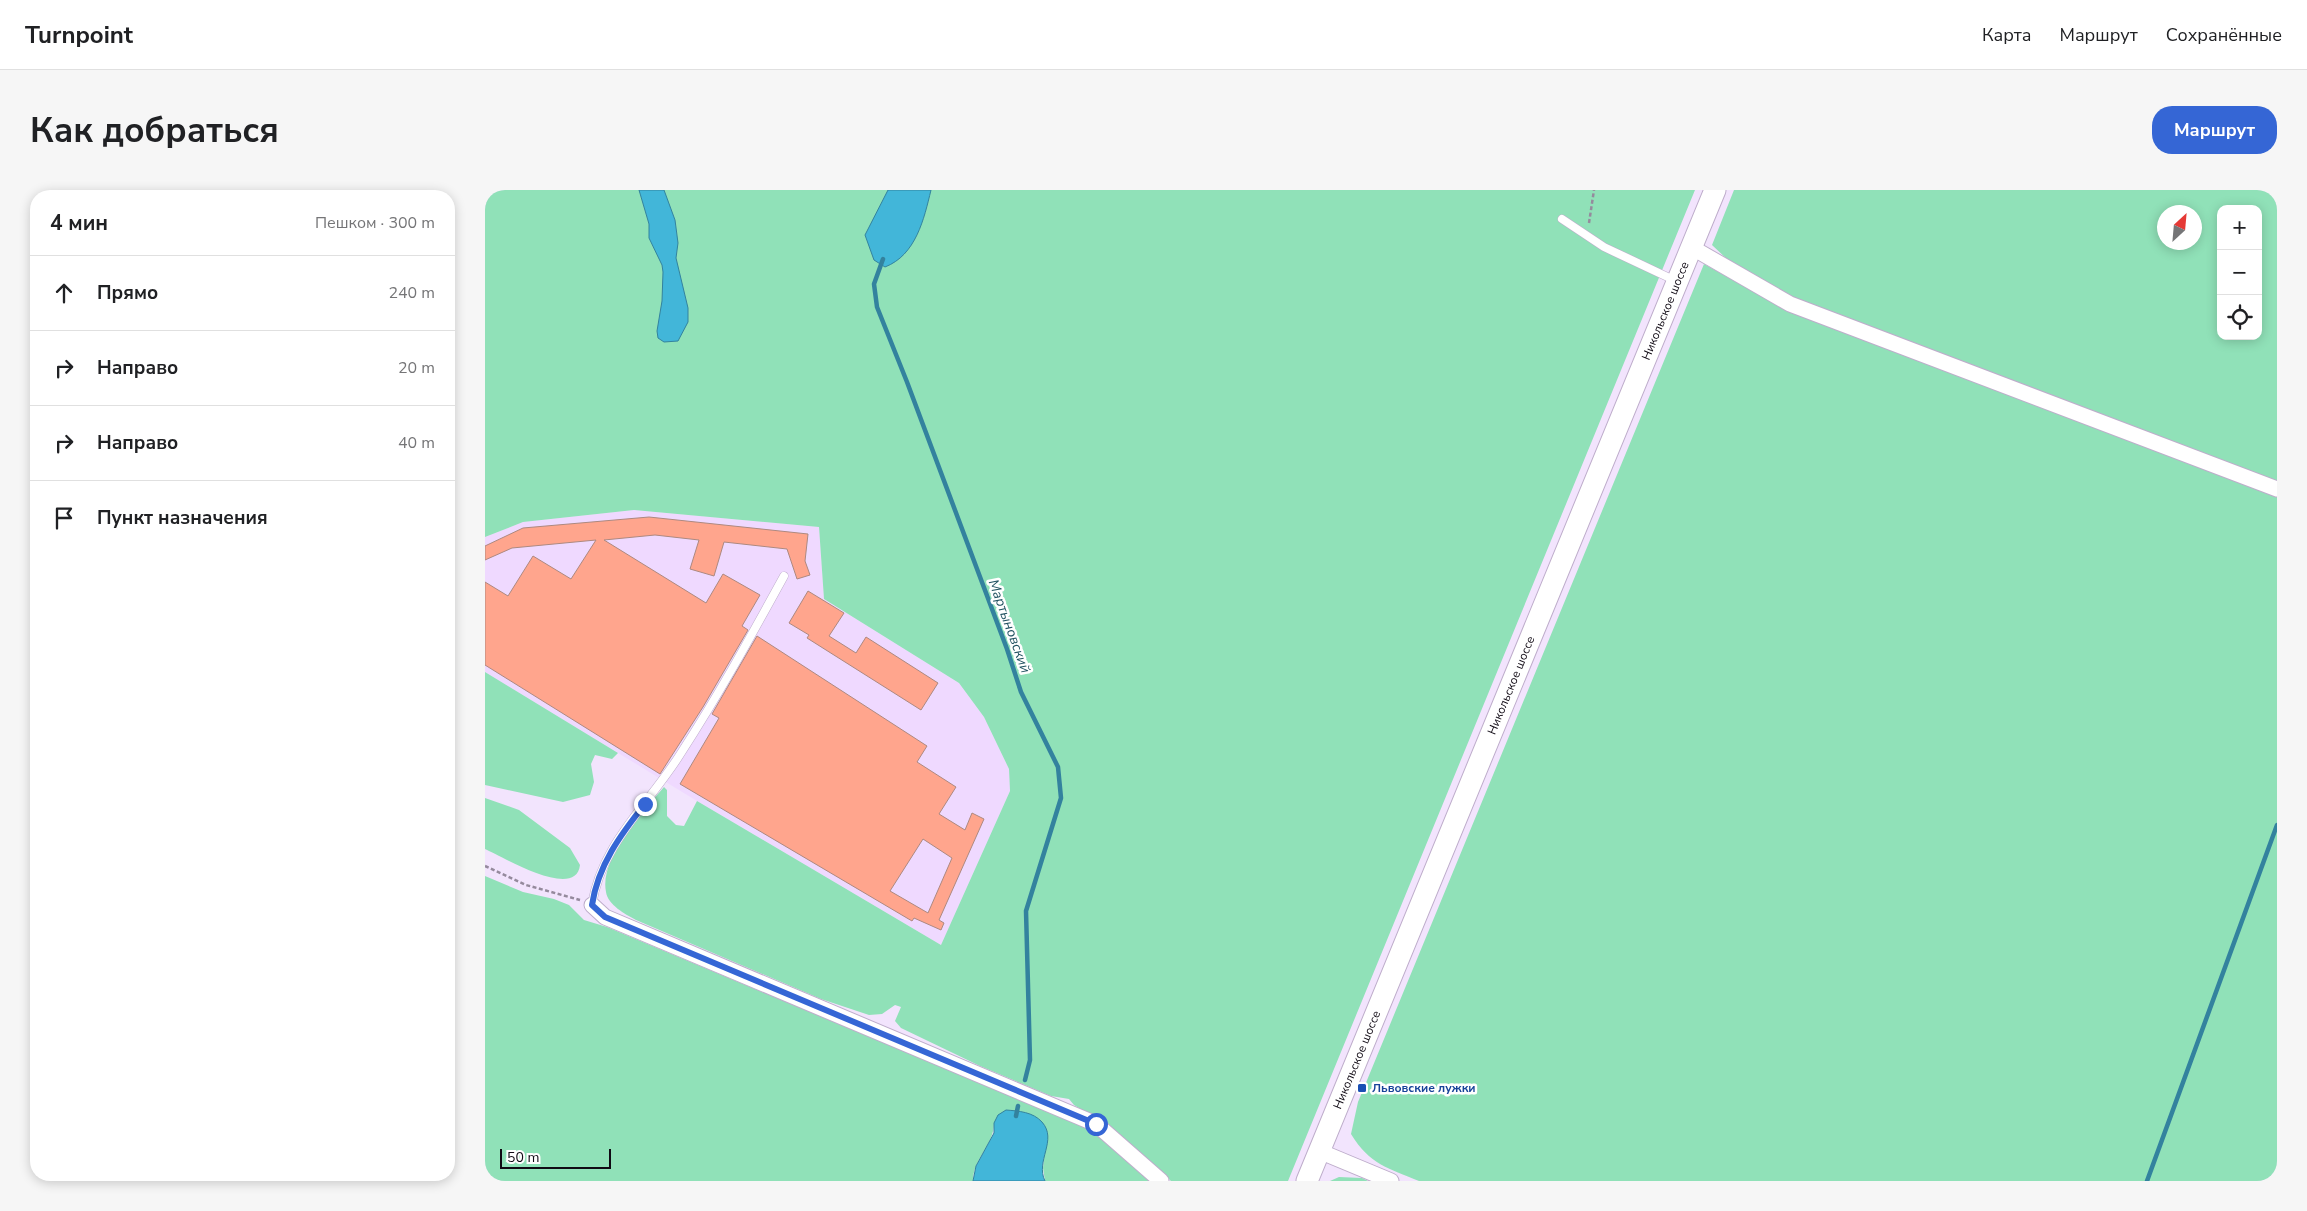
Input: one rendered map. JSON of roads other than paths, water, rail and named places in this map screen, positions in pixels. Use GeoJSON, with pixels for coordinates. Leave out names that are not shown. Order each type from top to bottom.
{"type":"FeatureCollection","features":[{"type":"Feature","properties":{"kind":"main road","name":"Никольское шоссе"},"geometry":{"type":"LineString","coordinates":[[1307,1181],[1715,190]]}},
{"type":"Feature","properties":{"kind":"street"},"geometry":{"type":"LineString","coordinates":[[1691,247],[1790,304],[2277,489]]}},
{"type":"Feature","properties":{"kind":"street"},"geometry":{"type":"LineString","coordinates":[[592,905],[605,917],[1096,1124],[1161,1181]]}},
{"type":"Feature","properties":{"kind":"street"},"geometry":{"type":"LineString","coordinates":[[1319,1151],[1391,1181]]}},
{"type":"Feature","properties":{"kind":"lane"},"geometry":{"type":"LineString","coordinates":[[1562,219],[1604,247],[1677,281]]}},
{"type":"Feature","properties":{"kind":"lane"},"geometry":{"type":"LineString","coordinates":[[592,905],[595,887],[616,840],[680,755],[733,670],[784,576]]}},
{"type":"Feature","properties":{"kind":"water"},"geometry":{"type":"Polygon","coordinates":[[[639,190],[664,190],[675,220],[678,243],[676,258],[688,308],[688,322],[678,341],[664,342],[658,338],[657,331],[662,301],[663,272],[662,265],[649,238],[649,224],[639,190]]]}},
{"type":"Feature","properties":{"kind":"water"},"geometry":{"type":"Polygon","coordinates":[[[888,190],[931,190],[922,224],[917,235],[904,254],[885,267],[874,260],[865,235],[888,190]]]}},
{"type":"Feature","properties":{"kind":"water"},"geometry":{"type":"Polygon","coordinates":[[[1006,1110],[1030,1114],[1042,1122],[1046,1129],[1048,1136],[1043,1166],[1045,1181],[973,1181],[976,1166],[994,1133],[994,1123],[998,1115],[1006,1110]]]}},
{"type":"Feature","properties":{"kind":"waterway","name":"Мартыновский"},"geometry":{"type":"LineString","coordinates":[[883,259],[874,284],[877,307],[1007,649],[1021,692],[1058,767],[1061,798],[1026,911],[1030,1060],[1025,1080]]}},
{"type":"Feature","properties":{"kind":"waterway"},"geometry":{"type":"LineString","coordinates":[[2147,1181],[2277,825]]}},
{"type":"Feature","properties":{"kind":"waterway","name":"Мартыновский"},"geometry":{"type":"LineString","coordinates":[[1016,1116],[1018,1106]]}},
{"type":"Feature","properties":{"kind":"place","name":"Львовские лужки"},"geometry":{"type":"Point","coordinates":[1362,1088]}}]}
